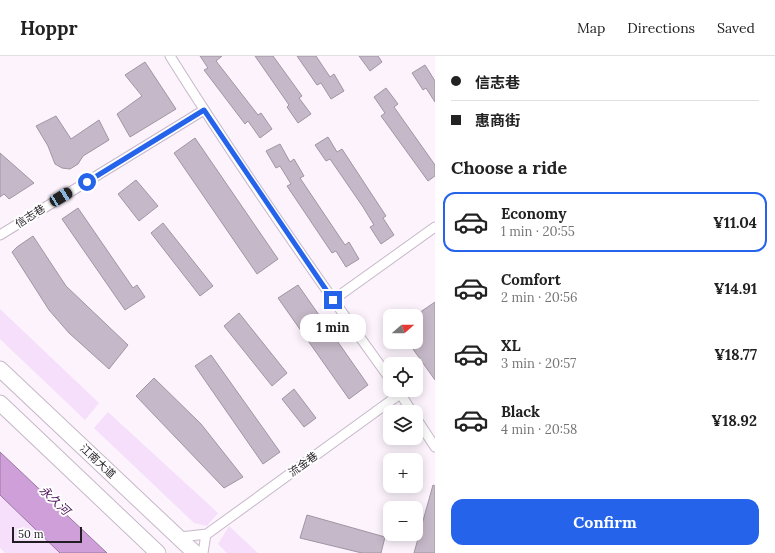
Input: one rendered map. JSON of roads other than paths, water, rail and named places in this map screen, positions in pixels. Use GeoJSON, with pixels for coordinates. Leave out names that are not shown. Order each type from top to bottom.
{"type":"FeatureCollection","features":[{"type":"Feature","properties":{"kind":"main road","name":"江南大道"},"geometry":{"type":"LineString","coordinates":[[0,369],[180,537],[195,553]]}},
{"type":"Feature","properties":{"kind":"main road"},"geometry":{"type":"LineString","coordinates":[[0,403],[158,553]]}},
{"type":"Feature","properties":{"kind":"street"},"geometry":{"type":"LineString","coordinates":[[170,56],[204,110],[333,300],[383,370]]}},
{"type":"Feature","properties":{"kind":"street","name":"信志巷"},"geometry":{"type":"LineString","coordinates":[[0,235],[204,110]]}},
{"type":"Feature","properties":{"kind":"street"},"geometry":{"type":"LineString","coordinates":[[333,300],[435,227]]}},
{"type":"Feature","properties":{"kind":"street","name":"流金巷"},"geometry":{"type":"LineString","coordinates":[[180,537],[206,534],[392,397]]}},
{"type":"Feature","properties":{"kind":"street"},"geometry":{"type":"LineString","coordinates":[[423,429],[435,447]]}},
{"type":"Feature","properties":{"kind":"street"},"geometry":{"type":"LineString","coordinates":[[203,553],[206,534]]}},
{"type":"Feature","properties":{"kind":"water label","name":"永久河"},"geometry":{"type":"Point","coordinates":[55,500]}}]}
